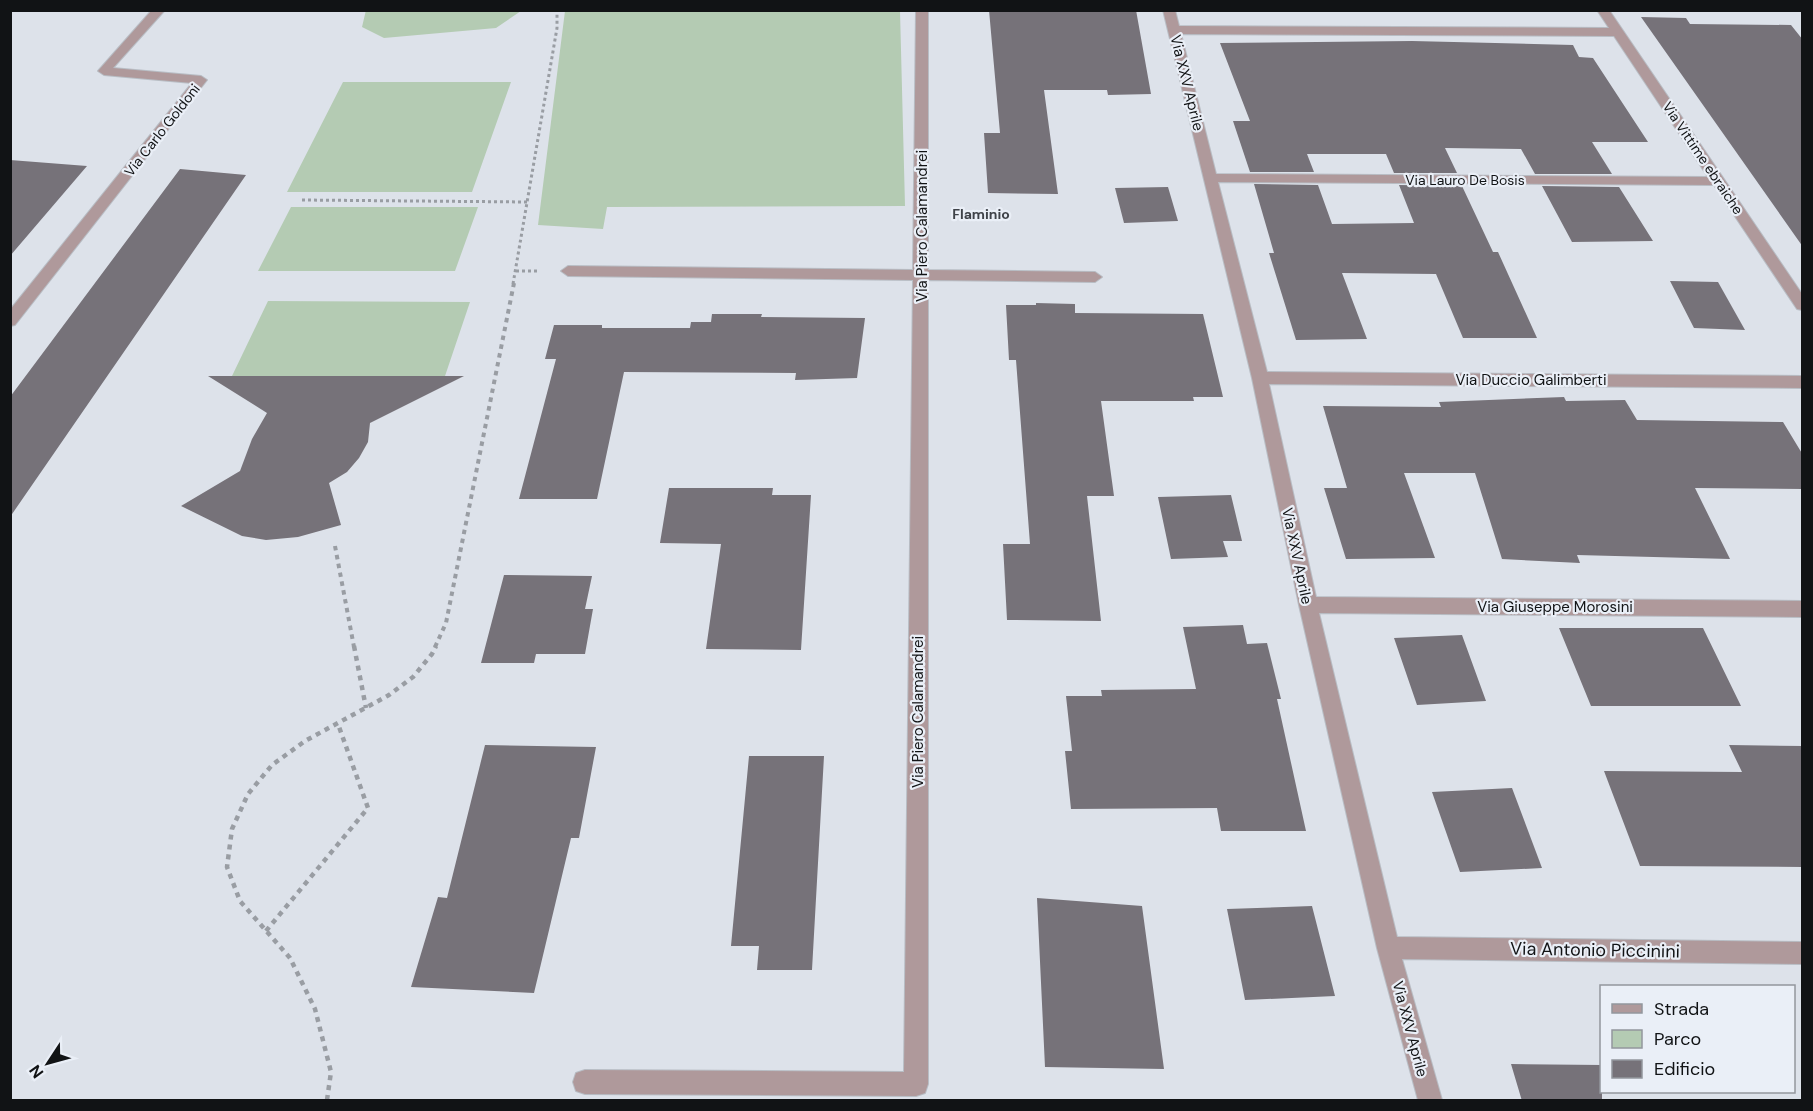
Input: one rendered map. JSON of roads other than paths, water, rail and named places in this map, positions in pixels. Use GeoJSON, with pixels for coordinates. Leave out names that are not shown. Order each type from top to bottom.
{"type":"FeatureCollection","features":[{"type":"Feature","properties":{"kind":"street","name":"Via Carlo Goldoni"},"geometry":{"type":"LineString","coordinates":[[10,321],[201,80],[104,71],[159,10]]}},
{"type":"Feature","properties":{"kind":"street","name":"Via Piero Calamandrei"},"geometry":{"type":"LineString","coordinates":[[585,1082],[916,1084],[922,10]]}},
{"type":"Feature","properties":{"kind":"street","name":"Via XXV Aprile"},"geometry":{"type":"LineString","coordinates":[[1169,10],[1260,378],[1308,605],[1388,948],[1430,1101]]}},
{"type":"Feature","properties":{"kind":"street","name":"Via Vittime ebraiche"},"geometry":{"type":"LineString","coordinates":[[1603,10],[1803,305]]}},
{"type":"Feature","properties":{"kind":"street"},"geometry":{"type":"LineString","coordinates":[[1174,30],[1617,32]]}},
{"type":"Feature","properties":{"kind":"street","name":"Via Lauro De Bosis"},"geometry":{"type":"LineString","coordinates":[[1212,178],[1718,181]]}},
{"type":"Feature","properties":{"kind":"street"},"geometry":{"type":"LineString","coordinates":[[568,271],[1095,278]]}},
{"type":"Feature","properties":{"kind":"street","name":"Via Duccio Galimberti"},"geometry":{"type":"LineString","coordinates":[[1260,378],[1803,382]]}},
{"type":"Feature","properties":{"kind":"street","name":"Via Giuseppe Morosini"},"geometry":{"type":"LineString","coordinates":[[1308,605],[1803,609]]}},
{"type":"Feature","properties":{"kind":"street","name":"Via Antonio Piccinini"},"geometry":{"type":"LineString","coordinates":[[1388,948],[1803,953]]}},
{"type":"Feature","properties":{"kind":"district","name":"Flaminio"},"geometry":{"type":"Point","coordinates":[981,214]}}]}
